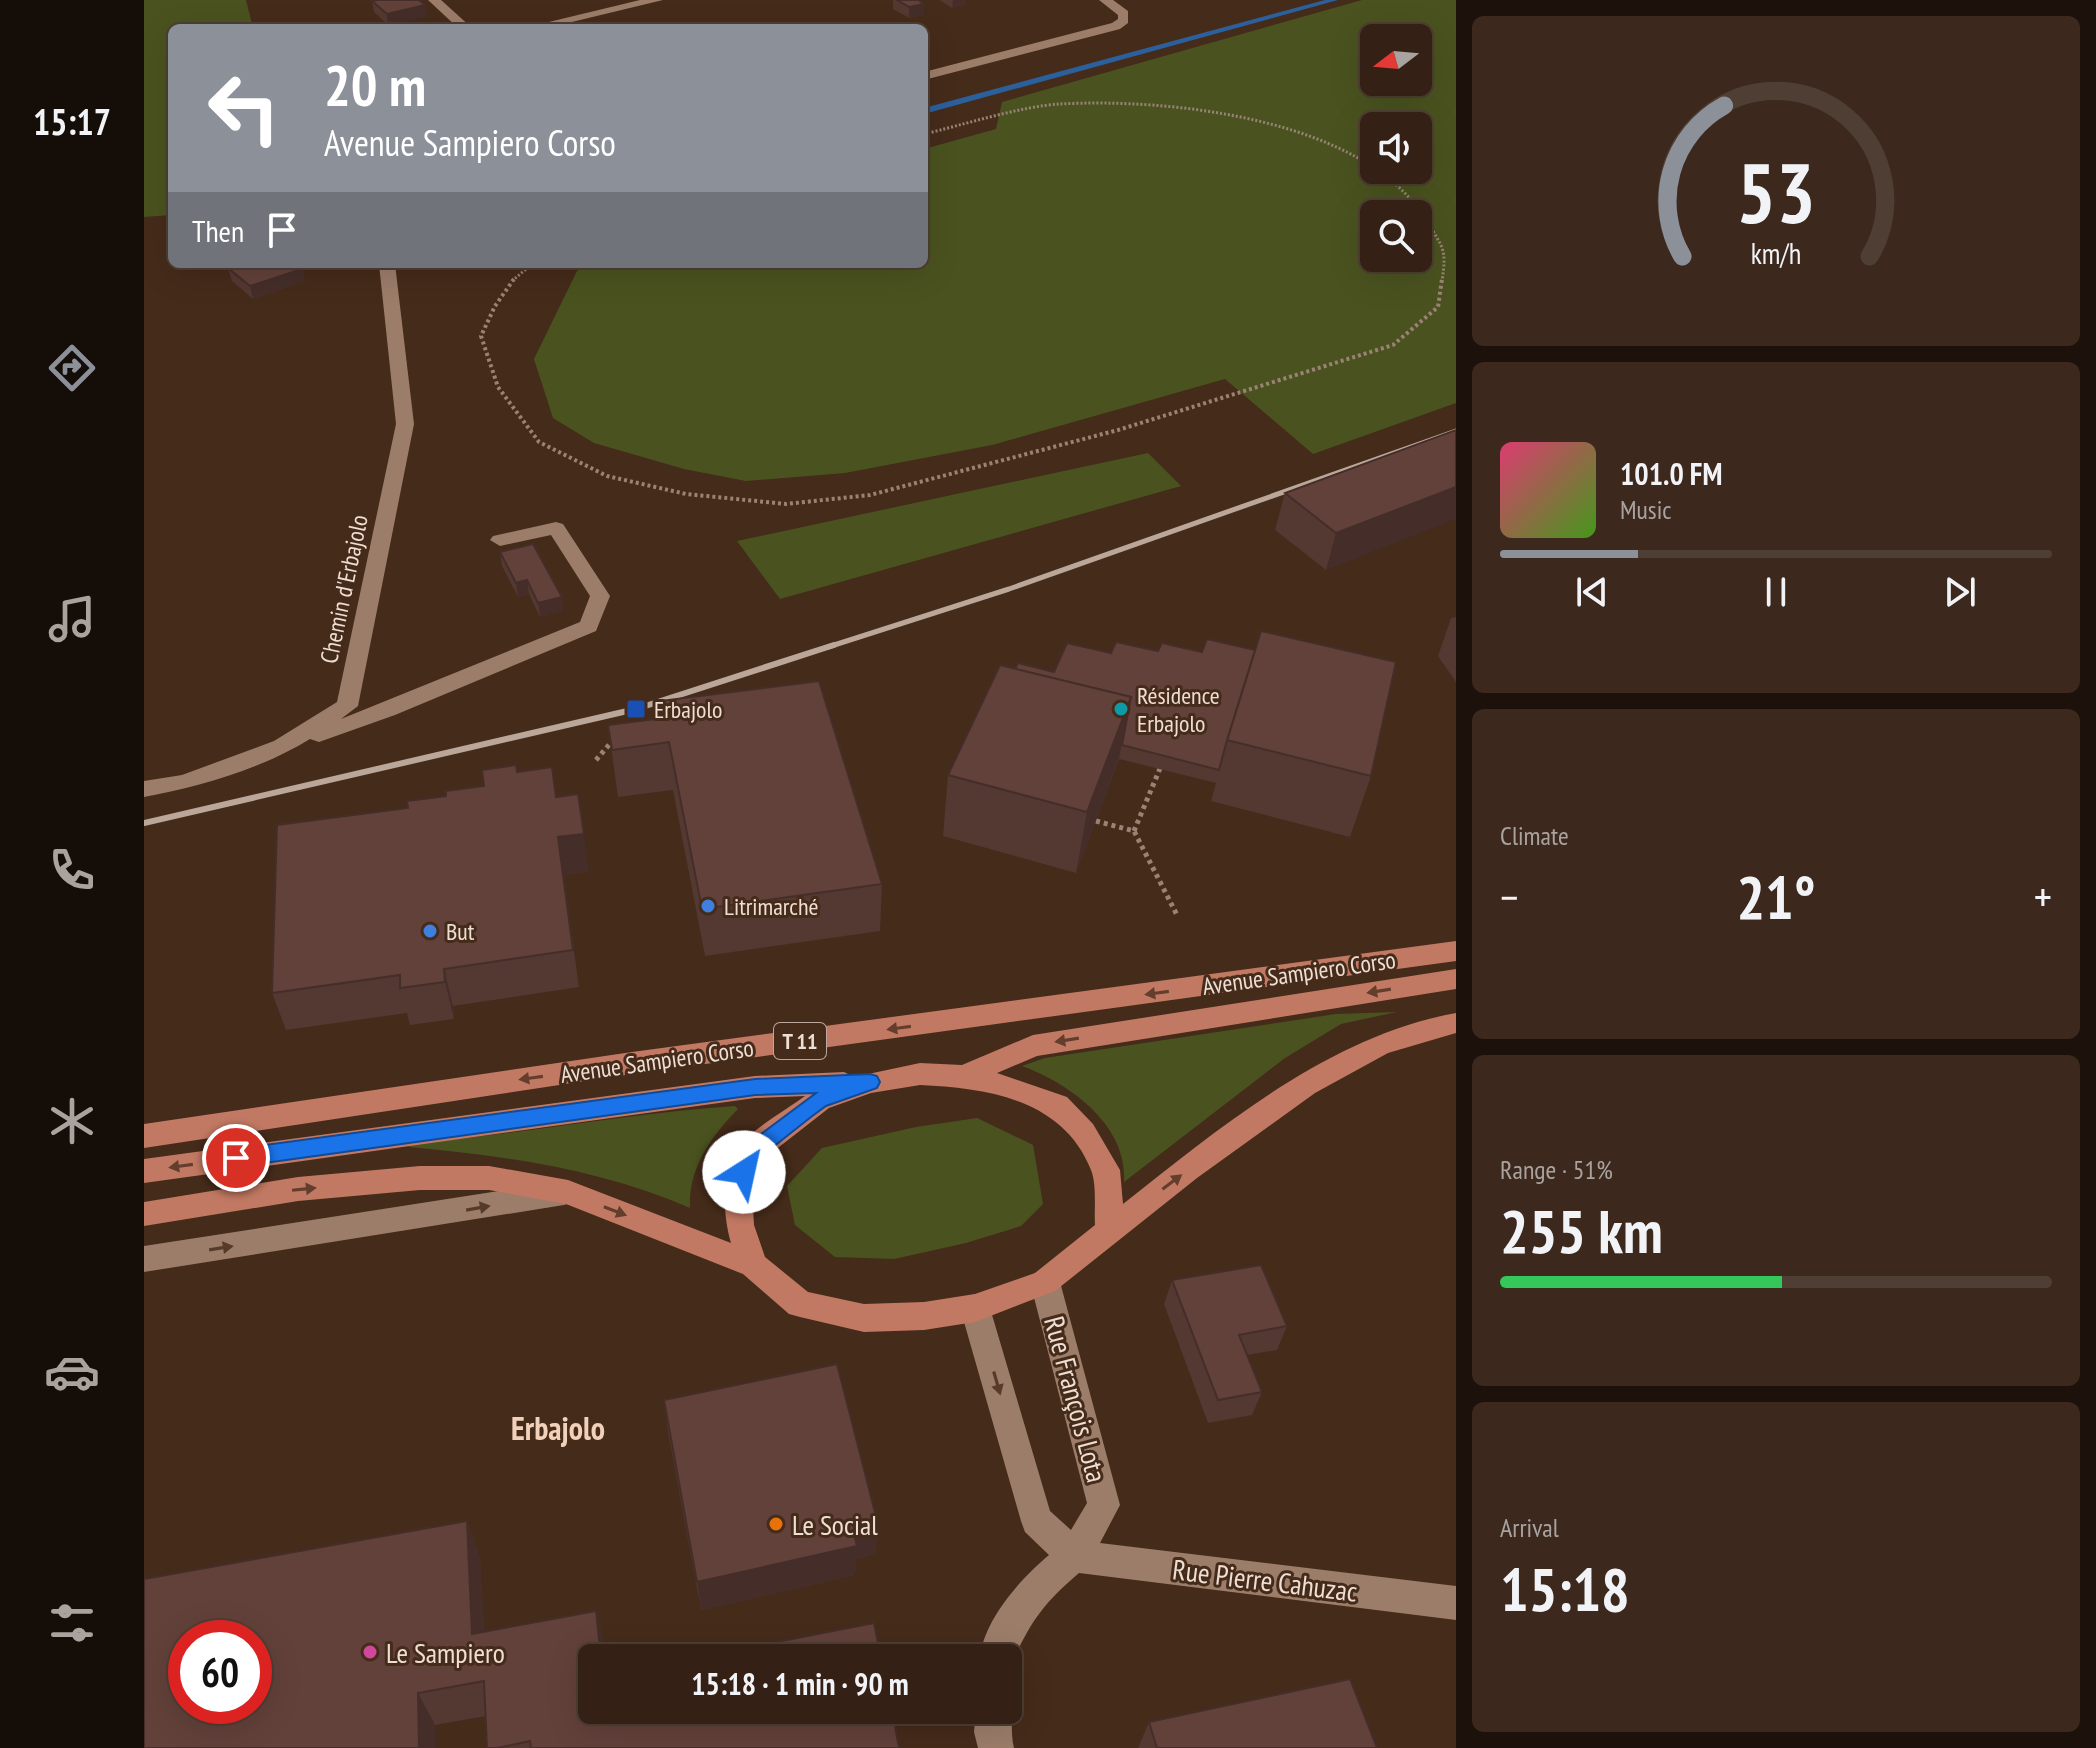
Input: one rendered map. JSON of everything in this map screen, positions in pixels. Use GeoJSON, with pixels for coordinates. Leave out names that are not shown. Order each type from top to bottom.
{"type":"FeatureCollection","features":[{"type":"Feature","properties":{"kind":"main road","name":"Avenue Sampiero Corso"},"geometry":{"type":"LineString","coordinates":[[144,1136],[616,1065],[1456,951]]}},
{"type":"Feature","properties":{"kind":"main road","name":"Avenue Sampiero Corso"},"geometry":{"type":"LineString","coordinates":[[964,1076],[1033,1046],[1456,979]]}},
{"type":"Feature","properties":{"kind":"main road"},"geometry":{"type":"LineString","coordinates":[[144,1214],[298,1189],[420,1178],[489,1178],[568,1192],[753,1265],[800,1304],[864,1318],[924,1316],[975,1308],[1045,1282],[1110,1229],[1306,1085],[1379,1046],[1434,1027],[1456,1023]]}},
{"type":"Feature","properties":{"kind":"main road"},"geometry":{"type":"LineString","coordinates":[[753,1265],[740,1225],[738,1190],[749,1154],[819,1100],[870,1082],[920,1074],[964,1076],[1017,1089],[1057,1105],[1083,1132],[1106,1170],[1110,1229]]}},
{"type":"Feature","properties":{"kind":"main road","name":"Avenue Sampiero Corso"},"geometry":{"type":"LineString","coordinates":[[144,1171],[755,1087],[870,1082]]}},
{"type":"Feature","properties":{"kind":"street"},"geometry":{"type":"LineString","coordinates":[[434,0],[461,24]]}},
{"type":"Feature","properties":{"kind":"street"},"geometry":{"type":"LineString","coordinates":[[548,24],[657,0]]}},
{"type":"Feature","properties":{"kind":"street"},"geometry":{"type":"LineString","coordinates":[[928,75],[1116,26],[1124,20],[1124,14],[1105,0]]}},
{"type":"Feature","properties":{"kind":"street","name":"Chemin d'Erbajolo"},"geometry":{"type":"LineString","coordinates":[[144,789],[185,782],[282,746],[347,706],[405,424],[387,268]]}},
{"type":"Feature","properties":{"kind":"street"},"geometry":{"type":"LineString","coordinates":[[282,746],[375,716],[589,626],[600,596],[556,528],[500,540]]}},
{"type":"Feature","properties":{"kind":"street"},"geometry":{"type":"LineString","coordinates":[[144,1259],[568,1192]]}},
{"type":"Feature","properties":{"kind":"street","name":"Rue François Lota"},"geometry":{"type":"LineString","coordinates":[[999,1644],[1036,1587],[1074,1556],[1104,1505],[1045,1282]]}},
{"type":"Feature","properties":{"kind":"street"},"geometry":{"type":"LineString","coordinates":[[975,1308],[1037,1521],[1074,1556]]}},
{"type":"Feature","properties":{"kind":"street","name":"Rue Pierre Cahuzac"},"geometry":{"type":"LineString","coordinates":[[1074,1556],[1456,1603]]}},
{"type":"Feature","properties":{"kind":"street"},"geometry":{"type":"LineString","coordinates":[[993,1724],[996,1748]]}},
{"type":"Feature","properties":{"kind":"path"},"geometry":{"type":"LineString","coordinates":[[526,268],[493,306],[481,336],[498,387],[539,442],[607,476],[686,494],[786,504],[870,495],[1118,430],[1393,345],[1438,307],[1446,253],[1414,200],[1362,161],[1296,130],[1189,107],[1115,103],[1056,104],[928,133]]}},
{"type":"Feature","properties":{"kind":"path"},"geometry":{"type":"LineString","coordinates":[[596,760],[619,732]]}},
{"type":"Feature","properties":{"kind":"path"},"geometry":{"type":"LineString","coordinates":[[1134,831],[1162,765]]}},
{"type":"Feature","properties":{"kind":"path"},"geometry":{"type":"LineString","coordinates":[[1096,821],[1134,831],[1178,917]]}},
{"type":"Feature","properties":{"kind":"green space"},"geometry":{"type":"Polygon","coordinates":[[[144,0],[246,0],[252,24],[168,24],[168,215],[144,217],[144,0]]]}},
{"type":"Feature","properties":{"kind":"green space"},"geometry":{"type":"Polygon","coordinates":[[[1362,0],[1456,0],[1456,403],[1313,454],[1225,379],[992,445],[845,473],[746,481],[684,469],[594,443],[553,418],[534,359],[577,271],[582,268],[928,268],[928,148],[996,129],[1002,102],[1362,0]]]}},
{"type":"Feature","properties":{"kind":"green space"},"geometry":{"type":"Polygon","coordinates":[[[1148,453],[1181,486],[780,599],[737,541],[1148,453]]]}},
{"type":"Feature","properties":{"kind":"green space"},"geometry":{"type":"Polygon","coordinates":[[[1397,1012],[1341,1024],[1285,1058],[1124,1182],[1123,1161],[1116,1142],[1092,1109],[1058,1083],[1022,1066],[1045,1058],[1336,1014],[1397,1012]]]}},
{"type":"Feature","properties":{"kind":"green space"},"geometry":{"type":"Polygon","coordinates":[[[735,1106],[738,1109],[710,1142],[697,1167],[690,1208],[622,1183],[552,1166],[409,1147],[412,1143],[735,1106]]]}},
{"type":"Feature","properties":{"kind":"green space"},"geometry":{"type":"Polygon","coordinates":[[[977,1118],[1033,1145],[1043,1204],[1021,1226],[966,1243],[894,1259],[835,1257],[795,1225],[787,1186],[822,1148],[916,1127],[977,1118]]]}},
{"type":"Feature","properties":{"kind":"building"},"geometry":{"type":"Polygon","coordinates":[[[419,0],[425,5],[387,14],[372,1],[419,0]]]}},
{"type":"Feature","properties":{"kind":"building"},"geometry":{"type":"Polygon","coordinates":[[[897,0],[918,0],[924,4],[909,7],[897,0]]]}},
{"type":"Feature","properties":{"kind":"building"},"geometry":{"type":"Polygon","coordinates":[[[228,268],[302,269],[250,286],[228,268]]]}},
{"type":"Feature","properties":{"kind":"building"},"geometry":{"type":"Polygon","coordinates":[[[1456,430],[1456,487],[1336,533],[1285,493],[1456,430]]]}},
{"type":"Feature","properties":{"kind":"building"},"geometry":{"type":"Polygon","coordinates":[[[533,544],[562,597],[538,603],[527,580],[516,583],[500,552],[533,544]]]}},
{"type":"Feature","properties":{"kind":"building"},"geometry":{"type":"Polygon","coordinates":[[[1261,631],[1396,662],[1371,776],[1227,740],[1261,631]]]}},
{"type":"Feature","properties":{"kind":"building"},"geometry":{"type":"Polygon","coordinates":[[[1207,639],[1255,650],[1219,770],[1122,745],[1131,697],[1015,669],[1018,663],[1054,672],[1067,643],[1111,653],[1116,642],[1158,651],[1162,643],[1202,652],[1207,639]]]}},
{"type":"Feature","properties":{"kind":"building"},"geometry":{"type":"Polygon","coordinates":[[[1000,665],[1131,697],[1087,812],[948,775],[1000,665]]]}},
{"type":"Feature","properties":{"kind":"building"},"geometry":{"type":"Polygon","coordinates":[[[819,681],[882,884],[702,909],[669,742],[612,750],[608,725],[664,718],[660,701],[819,681]]]}},
{"type":"Feature","properties":{"kind":"building","name":"But"},"geometry":{"type":"Polygon","coordinates":[[[516,765],[517,772],[552,767],[556,797],[578,794],[584,834],[558,837],[573,950],[444,969],[445,982],[400,988],[400,975],[272,993],[277,825],[408,808],[407,801],[446,796],[446,791],[484,786],[482,770],[516,765]]]}},
{"type":"Feature","properties":{"kind":"building"},"geometry":{"type":"Polygon","coordinates":[[[1261,1265],[1287,1326],[1239,1335],[1262,1392],[1218,1400],[1172,1280],[1261,1265]]]}},
{"type":"Feature","properties":{"kind":"building","name":"Le Social"},"geometry":{"type":"Polygon","coordinates":[[[837,1364],[878,1524],[853,1530],[857,1546],[697,1582],[664,1400],[837,1364]]]}},
{"type":"Feature","properties":{"kind":"building","name":"Le Sampiero"},"geometry":{"type":"Polygon","coordinates":[[[467,1521],[472,1634],[596,1611],[600,1644],[578,1644],[578,1724],[895,1724],[899,1748],[531,1748],[530,1741],[487,1748],[484,1681],[418,1693],[419,1748],[144,1748],[144,1579],[467,1521]]]}},
{"type":"Feature","properties":{"kind":"building"},"geometry":{"type":"Polygon","coordinates":[[[874,1623],[878,1644],[768,1644],[874,1623]]]}},
{"type":"Feature","properties":{"kind":"building"},"geometry":{"type":"Polygon","coordinates":[[[1350,1679],[1377,1748],[1157,1748],[1149,1722],[1350,1679]]]}},
{"type":"Feature","properties":{"kind":"waterway"},"geometry":{"type":"LineString","coordinates":[[928,110],[1334,0]]}},
{"type":"Feature","properties":{"kind":"railway"},"geometry":{"type":"LineString","coordinates":[[828,647],[1009,589],[1456,431]]}},
{"type":"Feature","properties":{"kind":"railway"},"geometry":{"type":"LineString","coordinates":[[144,823],[636,709],[834,645]]}},
{"type":"Feature","properties":{"kind":"place","name":"Erbajolo"},"geometry":{"type":"Point","coordinates":[636,709]}},
{"type":"Feature","properties":{"kind":"place","name":"Résidence Erbajolo"},"geometry":{"type":"Point","coordinates":[1121,709]}},
{"type":"Feature","properties":{"kind":"place","name":"Litrimarché"},"geometry":{"type":"Point","coordinates":[708,906]}},
{"type":"Feature","properties":{"kind":"place","name":"But"},"geometry":{"type":"Point","coordinates":[430,931]}},
{"type":"Feature","properties":{"kind":"place","name":"Le Social"},"geometry":{"type":"Point","coordinates":[776,1524]}},
{"type":"Feature","properties":{"kind":"place","name":"Le Sampiero"},"geometry":{"type":"Point","coordinates":[370,1652]}},
{"type":"Feature","properties":{"kind":"district","name":"Erbajolo"},"geometry":{"type":"Point","coordinates":[558,1428]}},
{"type":"Feature","properties":{"kind":"route"},"geometry":{"type":"LineString","coordinates":[[236,1158],[755,1087],[870,1082],[819,1100],[803,1111],[749,1154],[744,1172]]}}]}
